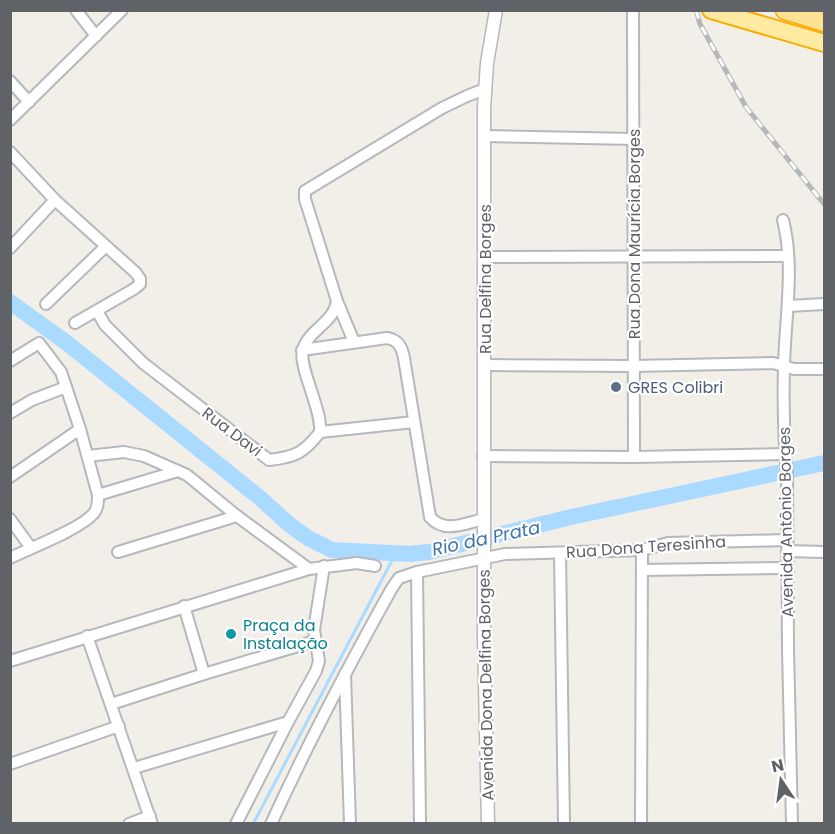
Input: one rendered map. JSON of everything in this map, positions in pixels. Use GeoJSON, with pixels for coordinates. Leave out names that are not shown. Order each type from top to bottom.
{"type":"FeatureCollection","features":[{"type":"Feature","properties":{"kind":"highway"},"geometry":{"type":"LineString","coordinates":[[711,10],[825,43]]}},
{"type":"Feature","properties":{"kind":"highway"},"geometry":{"type":"LineString","coordinates":[[785,10],[825,22]]}},
{"type":"Feature","properties":{"kind":"highway"},"geometry":{"type":"LineString","coordinates":[[802,36],[825,49]]}},
{"type":"Feature","properties":{"kind":"street"},"geometry":{"type":"LineString","coordinates":[[76,10],[100,32]]}},
{"type":"Feature","properties":{"kind":"street"},"geometry":{"type":"LineString","coordinates":[[10,120],[122,10]]}},
{"type":"Feature","properties":{"kind":"street","name":"Rua Delfina Borges"},"geometry":{"type":"LineString","coordinates":[[485,553],[484,136],[485,89],[496,10]]}},
{"type":"Feature","properties":{"kind":"street","name":"Rua Dona Maurícia Borges"},"geometry":{"type":"LineString","coordinates":[[633,10],[634,457]]}},
{"type":"Feature","properties":{"kind":"street"},"geometry":{"type":"LineString","coordinates":[[10,81],[29,102]]}},
{"type":"Feature","properties":{"kind":"street"},"geometry":{"type":"LineString","coordinates":[[354,342],[337,301],[305,200],[305,191],[442,108],[485,89]]}},
{"type":"Feature","properties":{"kind":"street"},"geometry":{"type":"LineString","coordinates":[[484,136],[634,139]]}},
{"type":"Feature","properties":{"kind":"street"},"geometry":{"type":"LineString","coordinates":[[10,152],[55,200],[136,273],[140,281],[134,289],[75,323]]}},
{"type":"Feature","properties":{"kind":"street"},"geometry":{"type":"LineString","coordinates":[[10,248],[55,200]]}},
{"type":"Feature","properties":{"kind":"street","name":"Avenida Antônio Borges"},"geometry":{"type":"LineString","coordinates":[[783,220],[788,243],[788,306],[784,366],[792,824]]}},
{"type":"Feature","properties":{"kind":"street"},"geometry":{"type":"LineString","coordinates":[[46,304],[105,246]]}},
{"type":"Feature","properties":{"kind":"street"},"geometry":{"type":"LineString","coordinates":[[486,257],[788,256]]}},
{"type":"Feature","properties":{"kind":"street"},"geometry":{"type":"LineString","coordinates":[[337,301],[334,312],[306,342],[302,350],[303,361],[319,413],[320,432],[414,423]]}},
{"type":"Feature","properties":{"kind":"street"},"geometry":{"type":"LineString","coordinates":[[788,306],[825,304]]}},
{"type":"Feature","properties":{"kind":"street","name":"Rua Davi"},"geometry":{"type":"LineString","coordinates":[[97,311],[105,325],[143,363],[269,460],[291,457],[301,452],[320,432]]}},
{"type":"Feature","properties":{"kind":"street"},"geometry":{"type":"LineString","coordinates":[[302,350],[387,338],[397,342],[402,348],[404,358],[430,517],[442,527],[484,523]]}},
{"type":"Feature","properties":{"kind":"street"},"geometry":{"type":"LineString","coordinates":[[10,361],[39,343],[55,363],[80,429],[98,495],[98,506],[90,516],[70,529],[10,558]]}},
{"type":"Feature","properties":{"kind":"street"},"geometry":{"type":"LineString","coordinates":[[484,365],[633,366],[773,363],[794,369],[825,369]]}},
{"type":"Feature","properties":{"kind":"street"},"geometry":{"type":"LineString","coordinates":[[10,413],[32,400],[66,387]]}},
{"type":"Feature","properties":{"kind":"street"},"geometry":{"type":"LineString","coordinates":[[10,477],[80,429]]}},
{"type":"Feature","properties":{"kind":"street"},"geometry":{"type":"LineString","coordinates":[[88,456],[124,452],[144,456],[178,471],[309,569]]}},
{"type":"Feature","properties":{"kind":"street"},"geometry":{"type":"LineString","coordinates":[[483,456],[785,458]]}},
{"type":"Feature","properties":{"kind":"street"},"geometry":{"type":"LineString","coordinates":[[98,495],[178,471]]}},
{"type":"Feature","properties":{"kind":"street"},"geometry":{"type":"LineString","coordinates":[[118,552],[237,516]]}},
{"type":"Feature","properties":{"kind":"street"},"geometry":{"type":"LineString","coordinates":[[10,519],[31,548]]}},
{"type":"Feature","properties":{"kind":"street","name":"Rua Dona Teresinha"},"geometry":{"type":"LineString","coordinates":[[345,673],[399,578],[417,572],[485,553],[642,550],[668,543],[787,540]]}},
{"type":"Feature","properties":{"kind":"street"},"geometry":{"type":"LineString","coordinates":[[641,824],[642,550]]}},
{"type":"Feature","properties":{"kind":"street"},"geometry":{"type":"LineString","coordinates":[[787,552],[825,552]]}},
{"type":"Feature","properties":{"kind":"street","name":"Avenida Dona Delfina Borges"},"geometry":{"type":"LineString","coordinates":[[485,553],[484,637],[488,824]]}},
{"type":"Feature","properties":{"kind":"street"},"geometry":{"type":"LineString","coordinates":[[560,553],[564,824]]}},
{"type":"Feature","properties":{"kind":"street"},"geometry":{"type":"LineString","coordinates":[[10,660],[309,569],[357,563],[375,566]]}},
{"type":"Feature","properties":{"kind":"street"},"geometry":{"type":"LineString","coordinates":[[236,824],[316,671],[319,662],[315,641],[315,618],[324,566]]}},
{"type":"Feature","properties":{"kind":"street"},"geometry":{"type":"LineString","coordinates":[[643,570],[787,568]]}},
{"type":"Feature","properties":{"kind":"street"},"geometry":{"type":"LineString","coordinates":[[417,572],[420,824]]}},
{"type":"Feature","properties":{"kind":"street"},"geometry":{"type":"LineString","coordinates":[[184,606],[204,674]]}},
{"type":"Feature","properties":{"kind":"street"},"geometry":{"type":"LineString","coordinates":[[87,636],[151,820],[129,824]]}},
{"type":"Feature","properties":{"kind":"street"},"geometry":{"type":"LineString","coordinates":[[111,704],[315,641]]}},
{"type":"Feature","properties":{"kind":"street"},"geometry":{"type":"LineString","coordinates":[[345,673],[350,824]]}},
{"type":"Feature","properties":{"kind":"street"},"geometry":{"type":"LineString","coordinates":[[271,824],[345,673]]}},
{"type":"Feature","properties":{"kind":"street"},"geometry":{"type":"LineString","coordinates":[[322,719],[340,716],[346,718]]}},
{"type":"Feature","properties":{"kind":"street"},"geometry":{"type":"LineString","coordinates":[[134,768],[288,722]]}},
{"type":"Feature","properties":{"kind":"street"},"geometry":{"type":"LineString","coordinates":[[10,764],[119,726]]}},
{"type":"Feature","properties":{"kind":"waterway","name":"Rio da Prata"},"geometry":{"type":"LineString","coordinates":[[10,302],[67,343],[260,498],[290,525],[308,538],[332,550],[410,554],[429,552],[571,517],[824,463]]}},
{"type":"Feature","properties":{"kind":"waterway"},"geometry":{"type":"LineString","coordinates":[[253,824],[396,553]]}},
{"type":"Feature","properties":{"kind":"railway"},"geometry":{"type":"LineString","coordinates":[[696,10],[700,24],[746,107],[824,204]]}},
{"type":"Feature","properties":{"kind":"place","name":"GRES Colibri"},"geometry":{"type":"Point","coordinates":[616,387]}},
{"type":"Feature","properties":{"kind":"place","name":"Praça da Instalação"},"geometry":{"type":"Point","coordinates":[231,634]}}]}
